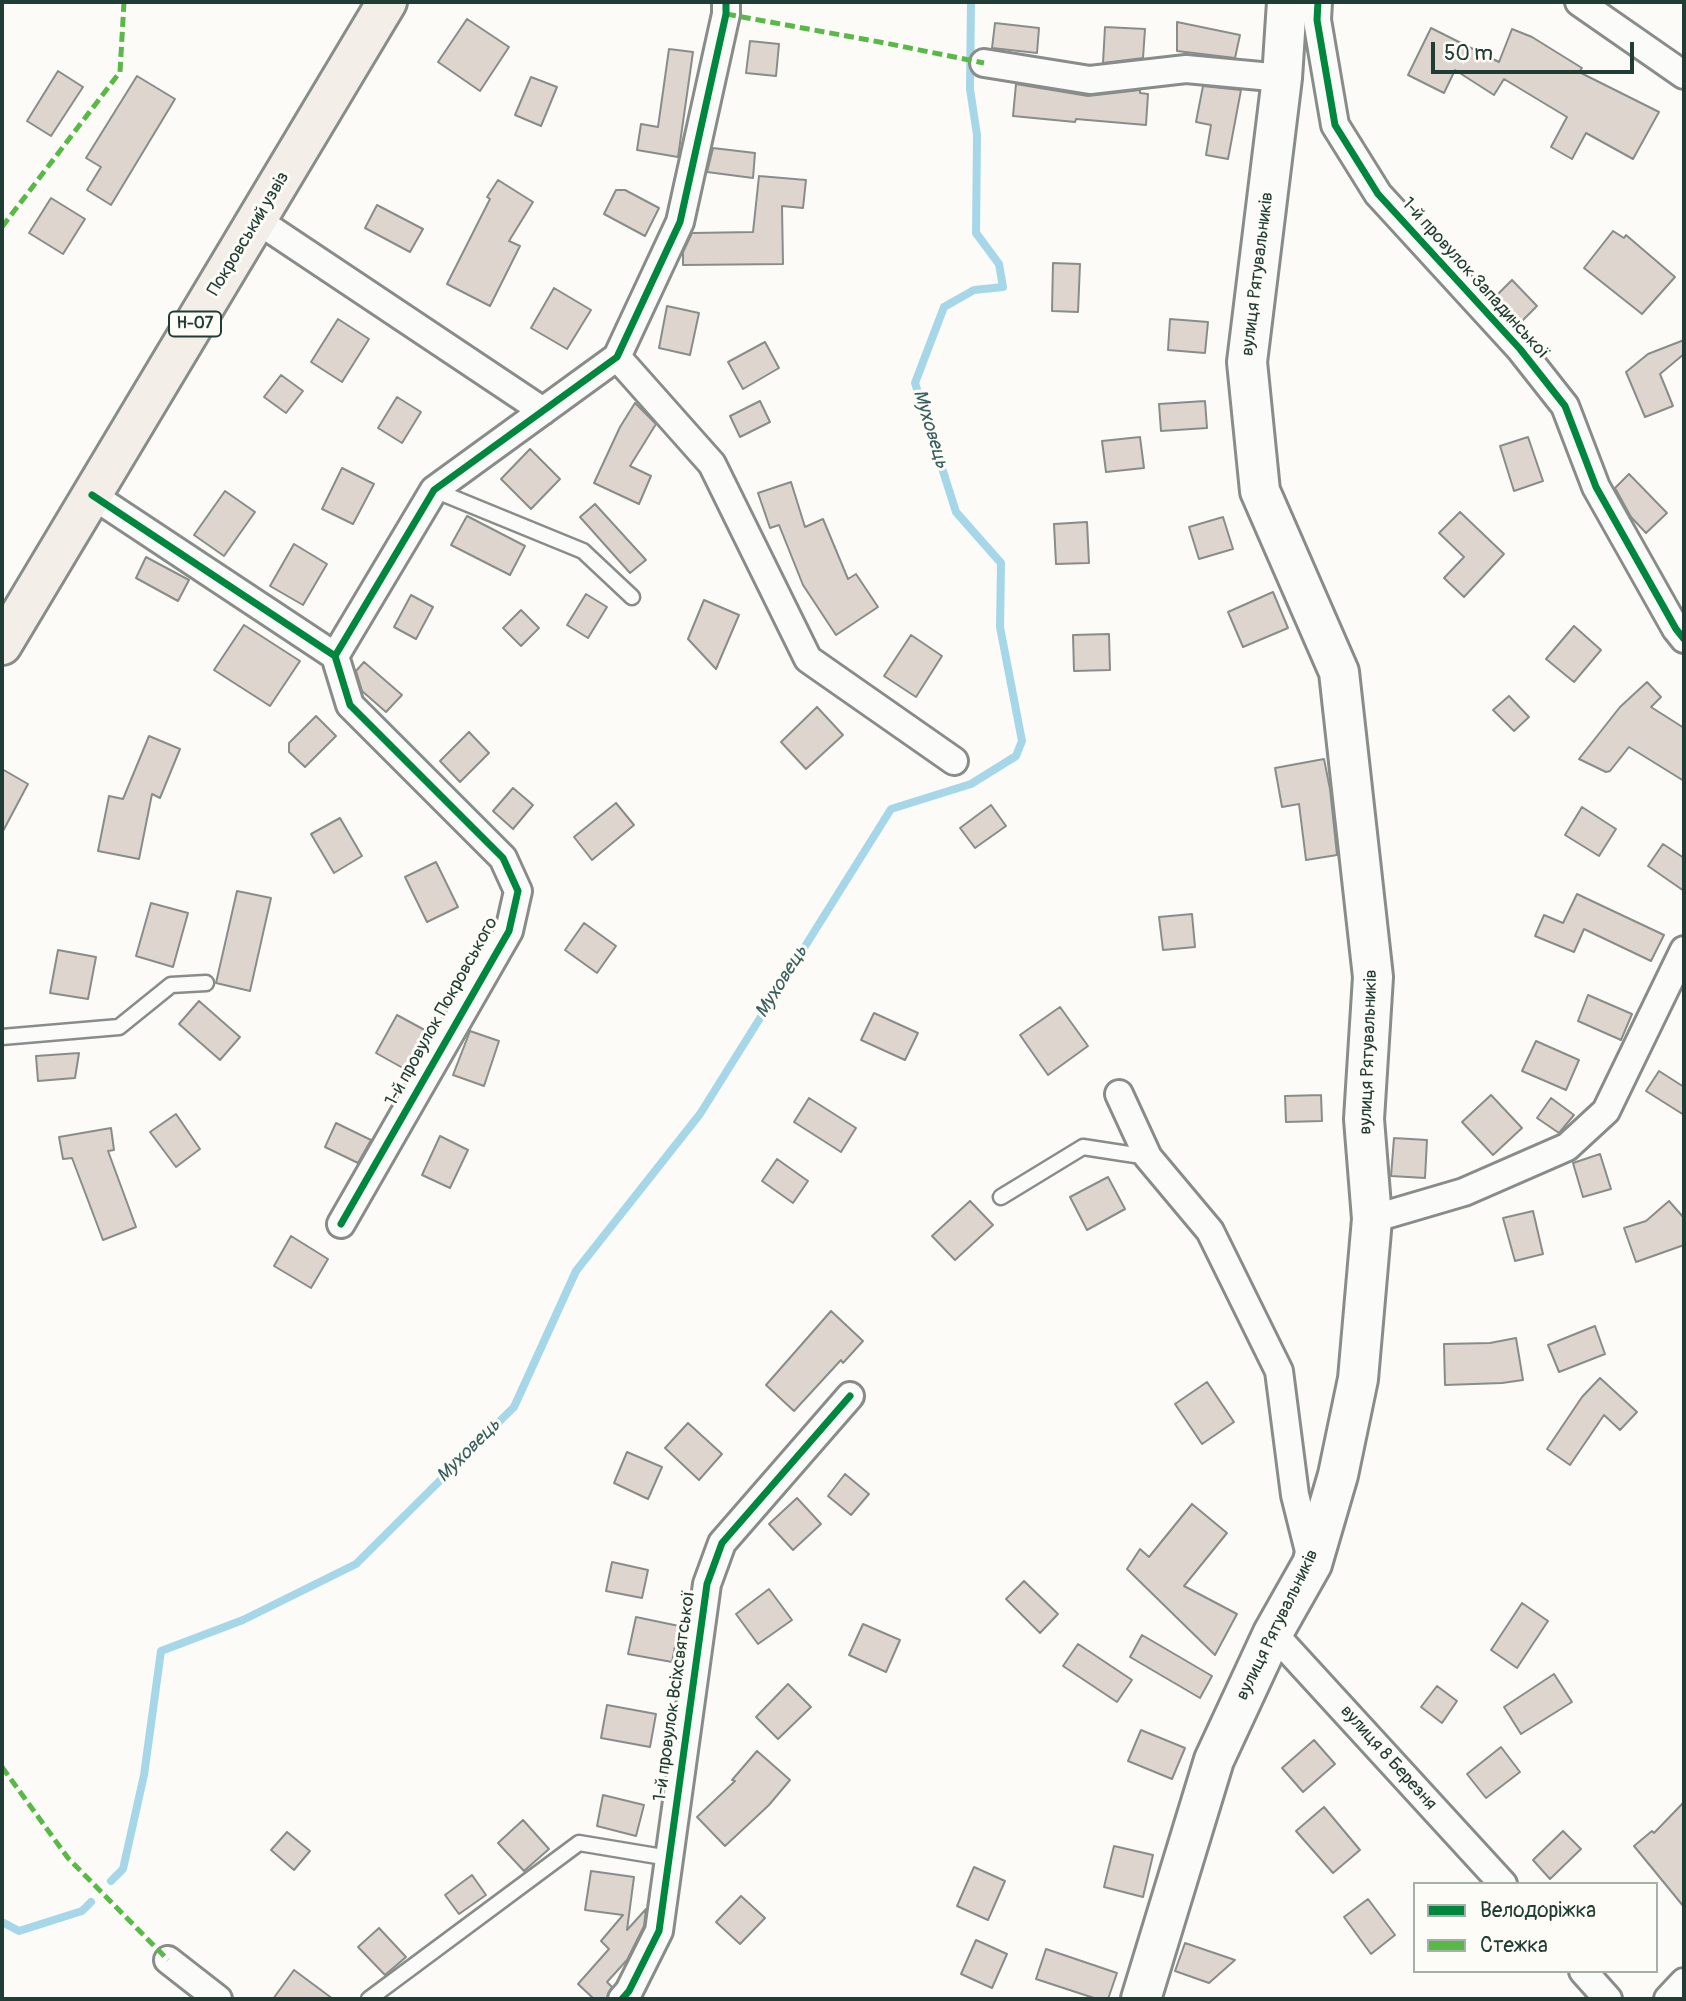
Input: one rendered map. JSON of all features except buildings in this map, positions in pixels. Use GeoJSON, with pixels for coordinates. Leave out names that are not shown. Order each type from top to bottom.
{"type":"FeatureCollection","features":[{"type":"Feature","properties":{"kind":"main road","name":"Покровський узвіз"},"geometry":{"type":"LineString","coordinates":[[2,645],[387,2]]}},
{"type":"Feature","properties":{"kind":"main road","name":"вулиця Рятувальників"},"geometry":{"type":"LineString","coordinates":[[1141,1999],[1214,1759],[1273,1633],[1312,1564],[1338,1475],[1358,1379],[1372,1219],[1364,1119],[1373,977],[1339,672],[1260,491],[1247,362],[1282,78],[1287,2]]}},
{"type":"Feature","properties":{"kind":"street"},"geometry":{"type":"LineString","coordinates":[[92,495],[335,656],[434,490],[617,357],[680,222],[726,15],[726,2]]}},
{"type":"Feature","properties":{"kind":"street","name":"1-й провулок Западинської"},"geometry":{"type":"LineString","coordinates":[[1318,2],[1317,20],[1335,125],[1378,194],[1520,349],[1565,406],[1596,488],[1684,639]]}},
{"type":"Feature","properties":{"kind":"street"},"geometry":{"type":"LineString","coordinates":[[1579,2],[1684,75]]}},
{"type":"Feature","properties":{"kind":"street"},"geometry":{"type":"LineString","coordinates":[[984,64],[1090,80],[1186,69],[1282,78]]}},
{"type":"Feature","properties":{"kind":"street"},"geometry":{"type":"LineString","coordinates":[[257,220],[543,411]]}},
{"type":"Feature","properties":{"kind":"street"},"geometry":{"type":"LineString","coordinates":[[617,357],[712,464],[808,659],[954,761]]}},
{"type":"Feature","properties":{"kind":"street","name":"1-й провулок Покровського"},"geometry":{"type":"LineString","coordinates":[[335,656],[350,705],[503,859],[518,891],[509,931],[341,1224]]}},
{"type":"Feature","properties":{"kind":"street"},"geometry":{"type":"LineString","coordinates":[[1372,1219],[1464,1192],[1567,1147],[1606,1111],[1684,950]]}},
{"type":"Feature","properties":{"kind":"street"},"geometry":{"type":"LineString","coordinates":[[1119,1094],[1148,1157],[1210,1231],[1279,1371],[1295,1495],[1312,1564]]}},
{"type":"Feature","properties":{"kind":"street","name":"1-й провулок Всіхсвятської"},"geometry":{"type":"LineString","coordinates":[[622,1999],[629,1991],[659,1931],[706,1584],[722,1543],[850,1396]]}},
{"type":"Feature","properties":{"kind":"street","name":"вулиця 8 Березня"},"geometry":{"type":"LineString","coordinates":[[1273,1633],[1501,1882]]}},
{"type":"Feature","properties":{"kind":"street"},"geometry":{"type":"LineString","coordinates":[[168,1961],[218,1999]]}},
{"type":"Feature","properties":{"kind":"street"},"geometry":{"type":"LineString","coordinates":[[1585,1973],[1608,1999]]}},
{"type":"Feature","properties":{"kind":"street"},"geometry":{"type":"LineString","coordinates":[[1668,1999],[1684,1982]]}},
{"type":"Feature","properties":{"kind":"lane"},"geometry":{"type":"LineString","coordinates":[[434,490],[583,551],[632,597]]}},
{"type":"Feature","properties":{"kind":"lane"},"geometry":{"type":"LineString","coordinates":[[2,1037],[119,1027],[170,985],[206,983]]}},
{"type":"Feature","properties":{"kind":"lane"},"geometry":{"type":"LineString","coordinates":[[1001,1197],[1083,1147],[1148,1157]]}},
{"type":"Feature","properties":{"kind":"lane"},"geometry":{"type":"LineString","coordinates":[[369,1999],[579,1843],[668,1858]]}},
{"type":"Feature","properties":{"kind":"waterway","name":"Муховець"},"geometry":{"type":"LineString","coordinates":[[111,1881],[123,1869],[144,1775],[161,1651],[243,1620],[356,1564],[514,1407],[576,1271],[700,1114],[891,809],[971,784],[1016,756],[1022,741],[1000,627],[1001,563],[956,512],[915,383],[944,307],[974,290],[1003,287],[999,264],[976,233],[977,135],[970,89],[971,2]]}},
{"type":"Feature","properties":{"kind":"waterway","name":"Муховець"},"geometry":{"type":"LineString","coordinates":[[2,1922],[19,1931],[82,1911],[91,1902]]}},
{"type":"Feature","properties":{"kind":"marked path"},"geometry":{"type":"LineString","coordinates":[[2,227],[120,72],[124,2]]}},
{"type":"Feature","properties":{"kind":"marked path"},"geometry":{"type":"LineString","coordinates":[[726,14],[984,63]]}},
{"type":"Feature","properties":{"kind":"marked path"},"geometry":{"type":"LineString","coordinates":[[2,1767],[68,1858],[168,1960]]}},
{"type":"Feature","properties":{"kind":"cycle path"},"geometry":{"type":"LineString","coordinates":[[335,656],[434,490],[617,357],[680,222],[726,14],[726,2]]}},
{"type":"Feature","properties":{"kind":"cycle path"},"geometry":{"type":"LineString","coordinates":[[1318,2],[1317,20],[1335,125],[1378,194],[1520,349],[1565,406],[1596,487],[1684,639]]}},
{"type":"Feature","properties":{"kind":"cycle path"},"geometry":{"type":"LineString","coordinates":[[92,495],[335,656],[350,705],[503,858],[518,891],[509,931],[341,1224]]}},
{"type":"Feature","properties":{"kind":"cycle path"},"geometry":{"type":"LineString","coordinates":[[622,1999],[629,1991],[659,1931],[707,1584],[722,1543],[850,1396]]}}]}
